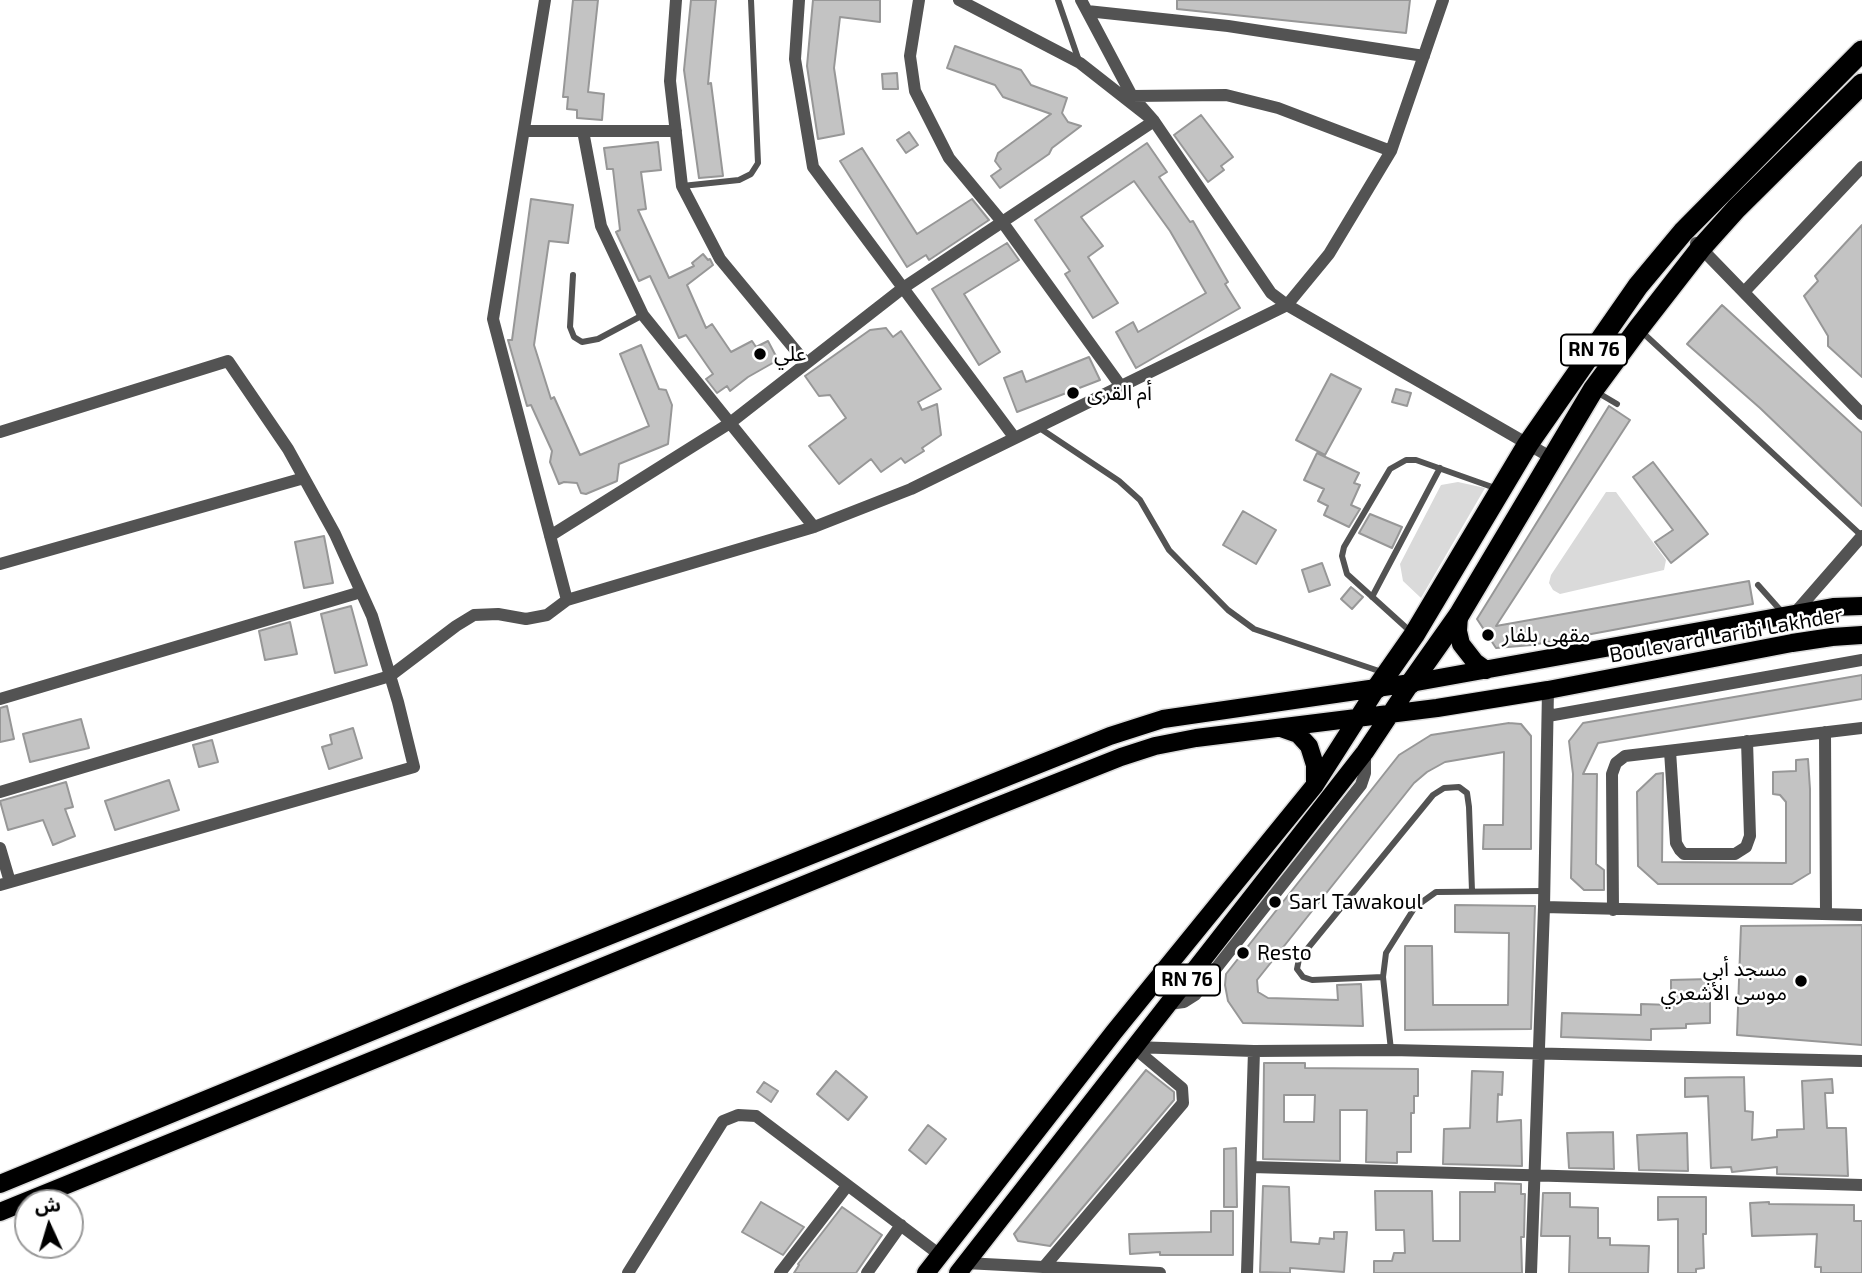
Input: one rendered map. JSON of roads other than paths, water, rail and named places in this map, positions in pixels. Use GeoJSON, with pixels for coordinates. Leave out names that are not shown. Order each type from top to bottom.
{"type":"FeatureCollection","features":[{"type":"Feature","properties":{"kind":"highway","name":"RN 76"},"geometry":{"type":"LineString","coordinates":[[1382,681],[1414,635],[1528,444],[1638,286],[1683,232],[1862,51]]}},
{"type":"Feature","properties":{"kind":"highway","name":"RN 76"},"geometry":{"type":"LineString","coordinates":[[1411,683],[1459,615],[1593,390],[1638,329],[1701,248],[1736,209],[1862,84]]}},
{"type":"Feature","properties":{"kind":"highway"},"geometry":{"type":"LineString","coordinates":[[1501,490],[1525,503]]}},
{"type":"Feature","properties":{"kind":"main road","name":"Boulevard Laribi Lakhder"},"geometry":{"type":"LineString","coordinates":[[0,1184],[466,993],[1110,736],[1163,719],[1382,681],[1411,683],[1833,607],[1862,606]]}},
{"type":"Feature","properties":{"kind":"main road"},"geometry":{"type":"LineString","coordinates":[[1459,615],[1461,644],[1470,658],[1486,670]]}},
{"type":"Feature","properties":{"kind":"main road","name":"Boulevard Laribi Lakhder"},"geometry":{"type":"LineString","coordinates":[[0,1212],[1121,757],[1155,746],[1196,738],[1390,715],[1548,690],[1793,643],[1862,635]]}},
{"type":"Feature","properties":{"kind":"main road","name":"RN 76"},"geometry":{"type":"LineString","coordinates":[[926,1273],[1114,1032],[1315,785],[1382,681]]}},
{"type":"Feature","properties":{"kind":"main road","name":"RN 76"},"geometry":{"type":"LineString","coordinates":[[961,1269],[1365,752],[1411,683]]}},
{"type":"Feature","properties":{"kind":"main road"},"geometry":{"type":"LineString","coordinates":[[1281,728],[1298,734],[1308,744],[1314,761],[1315,785]]}},
{"type":"Feature","properties":{"kind":"main road"},"geometry":{"type":"LineString","coordinates":[[1114,1032],[1133,1047]]}},
{"type":"Feature","properties":{"kind":"main road"},"geometry":{"type":"LineString","coordinates":[[940,1255],[961,1269]]}},
{"type":"Feature","properties":{"kind":"street"},"geometry":{"type":"LineString","coordinates":[[545,0],[493,319],[567,600]]}},
{"type":"Feature","properties":{"kind":"street"},"geometry":{"type":"LineString","coordinates":[[676,0],[670,81],[682,186],[720,259],[807,363]]}},
{"type":"Feature","properties":{"kind":"street"},"geometry":{"type":"LineString","coordinates":[[799,0],[795,59],[813,167],[1014,438]]}},
{"type":"Feature","properties":{"kind":"street"},"geometry":{"type":"LineString","coordinates":[[919,0],[910,56],[915,91],[949,159],[1003,223],[1120,386]]}},
{"type":"Feature","properties":{"kind":"street"},"geometry":{"type":"LineString","coordinates":[[959,0],[1080,63],[1154,121]]}},
{"type":"Feature","properties":{"kind":"street"},"geometry":{"type":"LineString","coordinates":[[0,792],[390,676],[474,615],[498,614],[526,619],[547,615],[567,600],[814,527],[911,489],[1287,305],[1329,254],[1391,151],[1443,0]]}},
{"type":"Feature","properties":{"kind":"street"},"geometry":{"type":"LineString","coordinates":[[1084,5],[1424,56]]}},
{"type":"Feature","properties":{"kind":"street"},"geometry":{"type":"LineString","coordinates":[[1084,5],[1132,96],[1154,121],[1271,293],[1287,305],[1552,458]]}},
{"type":"Feature","properties":{"kind":"street"},"geometry":{"type":"LineString","coordinates":[[1132,96],[1226,96],[1278,108],[1391,151]]}},
{"type":"Feature","properties":{"kind":"street"},"geometry":{"type":"LineString","coordinates":[[550,536],[730,423],[903,288],[1154,121]]}},
{"type":"Feature","properties":{"kind":"street"},"geometry":{"type":"LineString","coordinates":[[524,131],[676,131]]}},
{"type":"Feature","properties":{"kind":"street"},"geometry":{"type":"LineString","coordinates":[[583,131],[601,226],[643,315],[814,527]]}},
{"type":"Feature","properties":{"kind":"street"},"geometry":{"type":"LineString","coordinates":[[1744,292],[1862,167]]}},
{"type":"Feature","properties":{"kind":"street"},"geometry":{"type":"LineString","coordinates":[[1683,232],[1862,414]]}},
{"type":"Feature","properties":{"kind":"street"},"geometry":{"type":"LineString","coordinates":[[0,432],[228,361],[288,449],[335,534],[372,616],[414,767],[5,883],[0,848]]}},
{"type":"Feature","properties":{"kind":"street"},"geometry":{"type":"LineString","coordinates":[[0,564],[304,478]]}},
{"type":"Feature","properties":{"kind":"street"},"geometry":{"type":"LineString","coordinates":[[1790,615],[1862,536]]}},
{"type":"Feature","properties":{"kind":"street"},"geometry":{"type":"LineString","coordinates":[[0,699],[361,592]]}},
{"type":"Feature","properties":{"kind":"street"},"geometry":{"type":"LineString","coordinates":[[1548,716],[1862,660]]}},
{"type":"Feature","properties":{"kind":"street"},"geometry":{"type":"LineString","coordinates":[[1531,1273],[1545,891],[1548,690]]}},
{"type":"Feature","properties":{"kind":"street"},"geometry":{"type":"LineString","coordinates":[[1613,909],[1612,774],[1616,763],[1625,757],[1862,728]]}},
{"type":"Feature","properties":{"kind":"street"},"geometry":{"type":"LineString","coordinates":[[1825,732],[1826,914]]}},
{"type":"Feature","properties":{"kind":"street"},"geometry":{"type":"LineString","coordinates":[[1670,751],[1676,843],[1685,854],[1735,854],[1746,847],[1750,836],[1747,741]]}},
{"type":"Feature","properties":{"kind":"street"},"geometry":{"type":"LineString","coordinates":[[1544,907],[1862,915]]}},
{"type":"Feature","properties":{"kind":"street"},"geometry":{"type":"LineString","coordinates":[[1133,1047],[1862,1061]]}},
{"type":"Feature","properties":{"kind":"street"},"geometry":{"type":"LineString","coordinates":[[1043,1268],[1183,1103],[1182,1088],[1133,1047]]}},
{"type":"Feature","properties":{"kind":"street"},"geometry":{"type":"LineString","coordinates":[[1247,1273],[1254,1051]]}},
{"type":"Feature","properties":{"kind":"street"},"geometry":{"type":"LineString","coordinates":[[628,1273],[723,1121],[738,1115],[756,1116],[940,1255]]}},
{"type":"Feature","properties":{"kind":"street"},"geometry":{"type":"LineString","coordinates":[[1252,1167],[1862,1185]]}},
{"type":"Feature","properties":{"kind":"street"},"geometry":{"type":"LineString","coordinates":[[780,1273],[847,1186]]}},
{"type":"Feature","properties":{"kind":"street"},"geometry":{"type":"LineString","coordinates":[[867,1273],[901,1226]]}},
{"type":"Feature","properties":{"kind":"street"},"geometry":{"type":"LineString","coordinates":[[961,1269],[1043,1268],[1076,1272],[1160,1273]]}},
{"type":"Feature","properties":{"kind":"lane"},"geometry":{"type":"LineString","coordinates":[[682,186],[739,180],[751,174],[758,163],[751,0]]}},
{"type":"Feature","properties":{"kind":"lane"},"geometry":{"type":"LineString","coordinates":[[1058,0],[1080,63]]}},
{"type":"Feature","properties":{"kind":"lane"},"geometry":{"type":"LineString","coordinates":[[572,275],[570,327],[574,337],[582,342],[598,339],[643,315]]}},
{"type":"Feature","properties":{"kind":"lane"},"geometry":{"type":"LineString","coordinates":[[1638,329],[1862,536]]}},
{"type":"Feature","properties":{"kind":"lane"},"geometry":{"type":"LineString","coordinates":[[1593,390],[1617,404]]}},
{"type":"Feature","properties":{"kind":"lane"},"geometry":{"type":"LineString","coordinates":[[1037,426],[1119,481],[1140,500],[1170,551],[1228,610],[1254,629],[1382,681]]}},
{"type":"Feature","properties":{"kind":"lane"},"geometry":{"type":"LineString","coordinates":[[1414,635],[1347,574],[1342,556],[1343,547],[1390,469],[1406,460],[1416,460],[1501,490]]}},
{"type":"Feature","properties":{"kind":"lane"},"geometry":{"type":"LineString","coordinates":[[1372,597],[1440,468]]}},
{"type":"Feature","properties":{"kind":"lane"},"geometry":{"type":"LineString","coordinates":[[1758,585],[1790,615]]}},
{"type":"Feature","properties":{"kind":"lane"},"geometry":{"type":"LineString","coordinates":[[1383,977],[1312,980],[1303,977],[1297,969],[1299,959],[1433,795],[1444,788],[1458,787],[1467,793],[1472,891]]}},
{"type":"Feature","properties":{"kind":"lane"},"geometry":{"type":"LineString","coordinates":[[1391,1051],[1383,977],[1386,953],[1415,907],[1436,892],[1545,891]]}},
{"type":"Feature","properties":{"kind":"place","name":"علي"},"geometry":{"type":"Point","coordinates":[760,354]}},
{"type":"Feature","properties":{"kind":"place","name":"أم القرى"},"geometry":{"type":"Point","coordinates":[1073,393]}},
{"type":"Feature","properties":{"kind":"place","name":"مقهى بلفار"},"geometry":{"type":"Point","coordinates":[1488,635]}},
{"type":"Feature","properties":{"kind":"place","name":"Sarl Tawakoul"},"geometry":{"type":"Point","coordinates":[1275,902]}},
{"type":"Feature","properties":{"kind":"place","name":"Resto"},"geometry":{"type":"Point","coordinates":[1243,953]}},
{"type":"Feature","properties":{"kind":"place","name":"مسجد أبي موسى الأشعري"},"geometry":{"type":"Point","coordinates":[1801,981]}}]}
